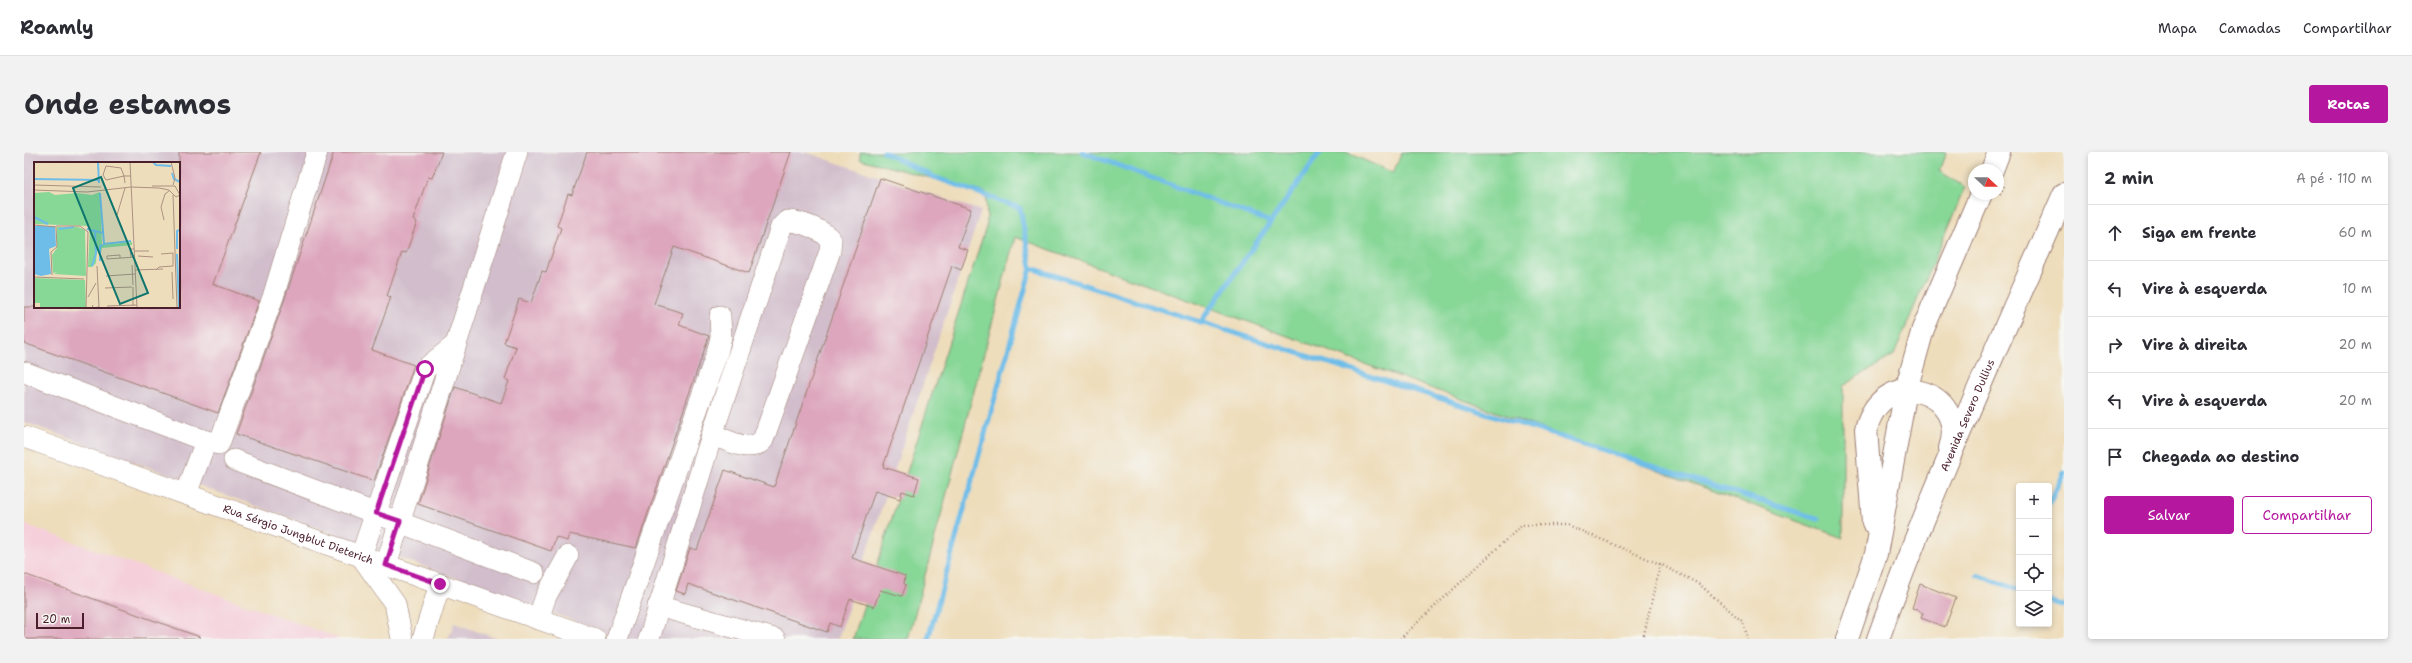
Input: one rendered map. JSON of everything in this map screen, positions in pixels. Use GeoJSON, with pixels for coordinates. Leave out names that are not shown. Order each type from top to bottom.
{"type":"FeatureCollection","features":[{"type":"Feature","properties":{"kind":"main road"},"geometry":{"type":"LineString","coordinates":[[1994,164],[1999,152]]}},
{"type":"Feature","properties":{"kind":"main road","name":"Avenida Severo Dullius"},"geometry":{"type":"LineString","coordinates":[[1878,639],[1904,567],[1940,479],[2064,194]]}},
{"type":"Feature","properties":{"kind":"main road"},"geometry":{"type":"LineString","coordinates":[[1847,639],[1876,554],[1906,390],[1923,329],[1978,200]]}},
{"type":"Feature","properties":{"kind":"main road"},"geometry":{"type":"LineString","coordinates":[[1876,554],[1866,429],[1870,416],[1878,404],[1889,395],[1906,390],[1917,391],[1931,396],[1942,404],[1949,416],[1953,430],[1951,444],[1940,479]]}},
{"type":"Feature","properties":{"kind":"street"},"geometry":{"type":"LineString","coordinates":[[24,372],[206,441],[219,444],[273,297],[317,152]]}},
{"type":"Feature","properties":{"kind":"street"},"geometry":{"type":"LineString","coordinates":[[386,565],[517,152]]}},
{"type":"Feature","properties":{"kind":"street"},"geometry":{"type":"LineString","coordinates":[[649,639],[712,435],[781,227],[787,221],[794,221],[827,235],[831,240],[830,251],[763,440],[758,446],[749,447],[712,435]]}},
{"type":"Feature","properties":{"kind":"street"},"geometry":{"type":"LineString","coordinates":[[617,639],[717,353],[721,337],[720,316]]}},
{"type":"Feature","properties":{"kind":"street"},"geometry":{"type":"LineString","coordinates":[[402,639],[395,604],[361,556],[425,369],[455,346]]}},
{"type":"Feature","properties":{"kind":"street","name":"Rua Sérgio Jungblut Dieterich"},"geometry":{"type":"LineString","coordinates":[[24,437],[595,639]]}},
{"type":"Feature","properties":{"kind":"street"},"geometry":{"type":"LineString","coordinates":[[186,494],[206,441]]}},
{"type":"Feature","properties":{"kind":"street"},"geometry":{"type":"LineString","coordinates":[[234,460],[400,521],[534,573]]}},
{"type":"Feature","properties":{"kind":"street"},"geometry":{"type":"LineString","coordinates":[[538,619],[546,596],[568,556]]}},
{"type":"Feature","properties":{"kind":"street"},"geometry":{"type":"LineString","coordinates":[[423,639],[440,584]]}},
{"type":"Feature","properties":{"kind":"street"},"geometry":{"type":"LineString","coordinates":[[658,606],[775,639]]}},
{"type":"Feature","properties":{"kind":"path"},"geometry":{"type":"LineString","coordinates":[[1400,639],[1522,525],[1567,524],[1660,564],[1699,584],[1743,622],[1748,639]]}},
{"type":"Feature","properties":{"kind":"path"},"geometry":{"type":"LineString","coordinates":[[1643,639],[1660,564]]}},
{"type":"Feature","properties":{"kind":"shaded area"},"geometry":{"type":"Polygon","coordinates":[[[24,152],[805,152],[981,211],[838,639],[624,639],[24,422],[24,152]]]}},
{"type":"Feature","properties":{"kind":"shaded area"},"geometry":{"type":"Polygon","coordinates":[[[24,524],[341,639],[24,639],[24,524]]]}},
{"type":"Feature","properties":{"kind":"shaded area"},"geometry":{"type":"Polygon","coordinates":[[[454,623],[498,639],[448,639],[454,623]]]}},
{"type":"Feature","properties":{"kind":"green space"},"geometry":{"type":"Polygon","coordinates":[[[860,152],[1346,152],[1393,173],[1402,152],[1946,152],[1939,171],[1965,187],[1894,355],[1843,386],[1843,538],[1015,237],[908,639],[853,639],[987,224],[986,193],[860,159],[860,152]]]}},
{"type":"Feature","properties":{"kind":"building"},"geometry":{"type":"Polygon","coordinates":[[[179,152],[261,152],[213,284],[259,301],[218,413],[24,343],[24,307],[180,308],[179,152]]]}},
{"type":"Feature","properties":{"kind":"building"},"geometry":{"type":"Polygon","coordinates":[[[334,152],[442,152],[432,178],[428,177],[413,220],[417,222],[406,253],[402,252],[387,296],[391,297],[372,350],[414,365],[374,481],[236,434],[284,301],[334,152]]]}},
{"type":"Feature","properties":{"kind":"building"},"geometry":{"type":"Polygon","coordinates":[[[587,152],[791,152],[749,273],[674,247],[654,304],[683,313],[679,325],[709,336],[636,548],[569,534],[567,541],[556,537],[551,551],[418,504],[455,387],[501,403],[509,381],[505,379],[516,347],[504,343],[519,299],[531,303],[542,271],[546,272],[561,228],[557,226],[568,194],[572,195],[587,152]]]}},
{"type":"Feature","properties":{"kind":"building"},"geometry":{"type":"Polygon","coordinates":[[[880,178],[971,209],[958,247],[968,250],[961,270],[952,266],[883,467],[919,478],[914,495],[902,491],[900,499],[875,491],[852,558],[905,576],[904,584],[906,585],[902,596],[880,590],[874,607],[850,599],[840,627],[830,623],[827,632],[688,584],[685,594],[676,591],[690,548],[697,550],[725,470],[774,487],[880,178]]]}},
{"type":"Feature","properties":{"kind":"building"},"geometry":{"type":"Polygon","coordinates":[[[24,574],[200,637],[200,639],[24,639],[24,574]]]}},
{"type":"Feature","properties":{"kind":"building"},"geometry":{"type":"Polygon","coordinates":[[[1920,584],[1956,598],[1945,627],[1921,618],[1923,613],[1912,608],[1920,584]]]}},
{"type":"Feature","properties":{"kind":"waterway"},"geometry":{"type":"LineString","coordinates":[[884,152],[934,177],[1020,208],[1031,268]]}},
{"type":"Feature","properties":{"kind":"waterway"},"geometry":{"type":"LineString","coordinates":[[1082,152],[1271,222]]}},
{"type":"Feature","properties":{"kind":"waterway"},"geometry":{"type":"LineString","coordinates":[[1200,323],[1320,152]]}},
{"type":"Feature","properties":{"kind":"waterway"},"geometry":{"type":"LineString","coordinates":[[928,639],[1031,268],[1818,519]]}},
{"type":"Feature","properties":{"kind":"waterway"},"geometry":{"type":"LineString","coordinates":[[2052,498],[2064,473]]}},
{"type":"Feature","properties":{"kind":"waterway"},"geometry":{"type":"LineString","coordinates":[[1977,575],[2016,589]]}},
{"type":"Feature","properties":{"kind":"waterway"},"geometry":{"type":"LineString","coordinates":[[2052,602],[2064,606]]}},
{"type":"Feature","properties":{"kind":"route"},"geometry":{"type":"LineString","coordinates":[[425,369],[376,513],[400,521],[386,565],[440,584]]}}]}
